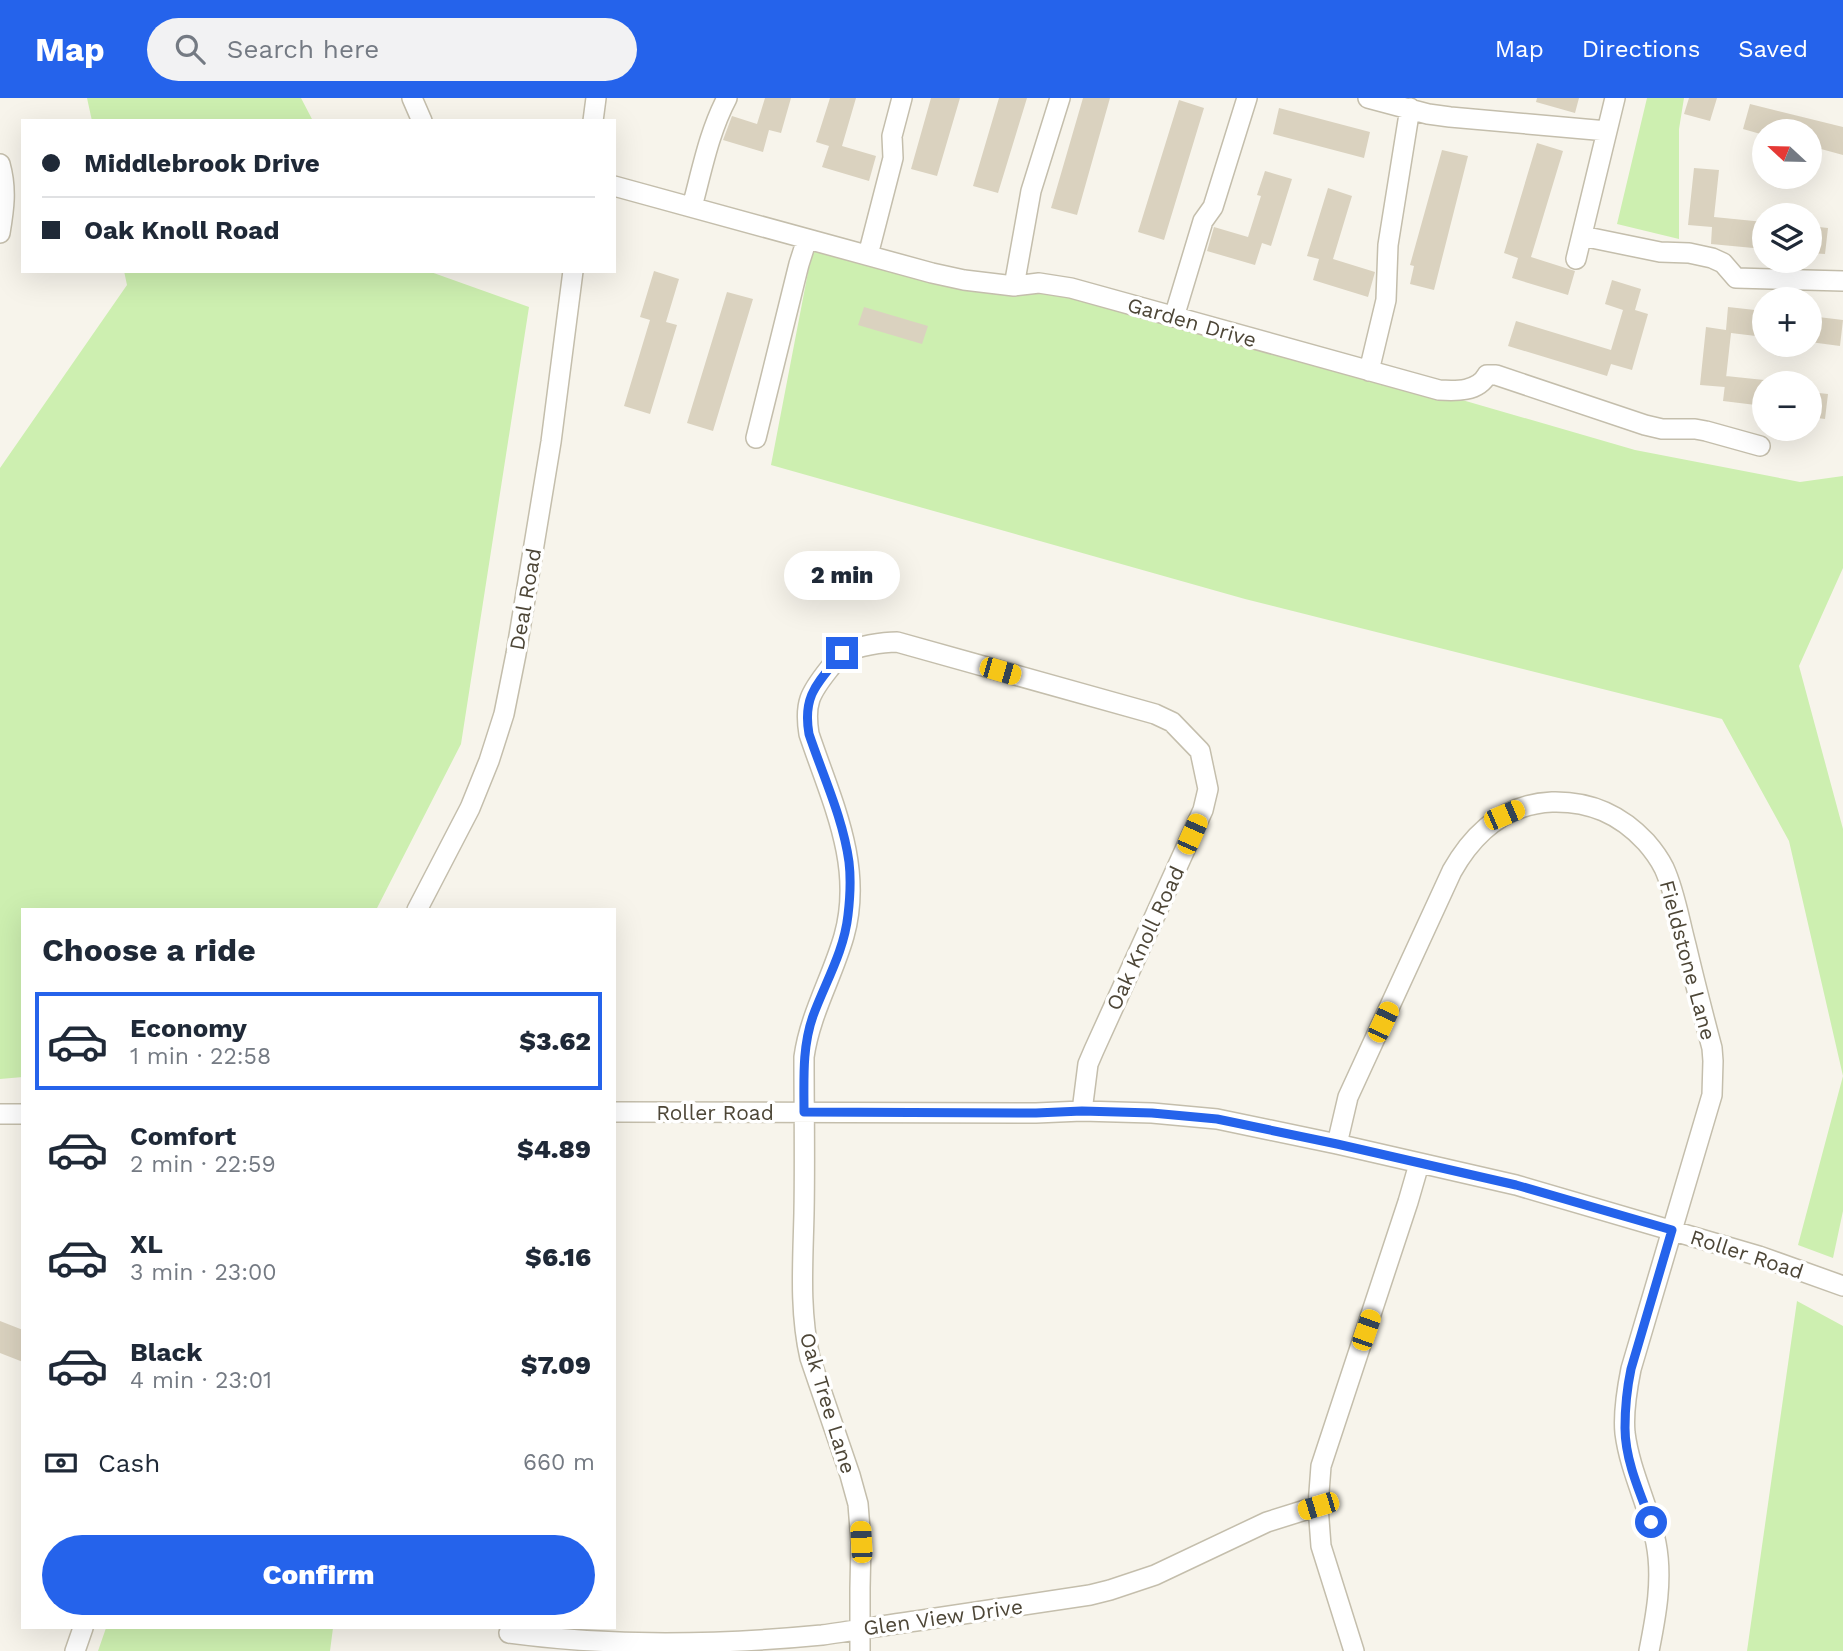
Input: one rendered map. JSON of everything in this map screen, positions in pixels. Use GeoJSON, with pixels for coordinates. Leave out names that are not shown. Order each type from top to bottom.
{"type":"FeatureCollection","features":[{"type":"Feature","properties":{"kind":"street"},"geometry":{"type":"LineString","coordinates":[[412,98],[421,119]]}},
{"type":"Feature","properties":{"kind":"street"},"geometry":{"type":"LineString","coordinates":[[593,119],[596,98]]}},
{"type":"Feature","properties":{"kind":"street"},"geometry":{"type":"LineString","coordinates":[[692,206],[718,114],[727,98]]}},
{"type":"Feature","properties":{"kind":"street"},"geometry":{"type":"LineString","coordinates":[[868,256],[893,159],[892,136],[902,98]]}},
{"type":"Feature","properties":{"kind":"street"},"geometry":{"type":"LineString","coordinates":[[1014,286],[1031,191],[1060,98]]}},
{"type":"Feature","properties":{"kind":"street"},"geometry":{"type":"LineString","coordinates":[[1174,317],[1203,222],[1213,207],[1247,98]]}},
{"type":"Feature","properties":{"kind":"street"},"geometry":{"type":"LineString","coordinates":[[1368,98],[1607,131]]}},
{"type":"Feature","properties":{"kind":"street"},"geometry":{"type":"LineString","coordinates":[[1576,259],[1615,98]]}},
{"type":"Feature","properties":{"kind":"street"},"geometry":{"type":"LineString","coordinates":[[1369,371],[1386,300],[1388,245],[1421,107]]}},
{"type":"Feature","properties":{"kind":"street"},"geometry":{"type":"LineString","coordinates":[[0,164],[6,193],[0,233]]}},
{"type":"Feature","properties":{"kind":"street","name":"Garden Drive"},"geometry":{"type":"LineString","coordinates":[[616,187],[964,280],[1014,286],[1040,283],[1071,288],[1439,390],[1476,388],[1487,375],[1496,375],[1645,425],[1662,429],[1706,431],[1760,446]]}},
{"type":"Feature","properties":{"kind":"street"},"geometry":{"type":"LineString","coordinates":[[1582,236],[1660,252],[1689,253],[1712,258],[1723,263],[1736,278],[1843,281]]}},
{"type":"Feature","properties":{"kind":"street"},"geometry":{"type":"LineString","coordinates":[[756,438],[807,239]]}},
{"type":"Feature","properties":{"kind":"street","name":"Deal Road"},"geometry":{"type":"LineString","coordinates":[[418,908],[470,808],[504,714],[551,442],[573,273]]}},
{"type":"Feature","properties":{"kind":"street","name":"Oak Knoll Road"},"geometry":{"type":"LineString","coordinates":[[804,1112],[804,1057],[807,1037],[845,933],[850,883],[844,835],[809,734],[808,706],[813,689],[842,653],[882,642],[897,642],[1155,714],[1172,722],[1200,751],[1208,789],[1203,810],[1088,1064],[1082,1111]]}},
{"type":"Feature","properties":{"kind":"street","name":"Fieldstone Lane"},"geometry":{"type":"LineString","coordinates":[[1337,1144],[1348,1097],[1452,871],[1463,852],[1485,828],[1504,815],[1523,807],[1567,802],[1601,809],[1636,832],[1658,858],[1671,887],[1713,1061],[1712,1095],[1631,1369],[1626,1405],[1625,1431],[1631,1462],[1651,1522],[1658,1565],[1658,1598],[1649,1651]]}},
{"type":"Feature","properties":{"kind":"street","name":"Roller Road"},"geometry":{"type":"LineString","coordinates":[[616,1112],[1082,1111],[1152,1113],[1217,1119],[1516,1185],[1759,1256],[1843,1286]]}},
{"type":"Feature","properties":{"kind":"street","name":"Oak Tree Lane"},"geometry":{"type":"LineString","coordinates":[[804,1112],[804,1325],[810,1357],[858,1504],[861,1542],[860,1651]]}},
{"type":"Feature","properties":{"kind":"street"},"geometry":{"type":"LineString","coordinates":[[0,1114],[21,1114]]}},
{"type":"Feature","properties":{"kind":"street"},"geometry":{"type":"LineString","coordinates":[[1354,1651],[1321,1546],[1318,1506],[1323,1457],[1419,1164]]}},
{"type":"Feature","properties":{"kind":"street","name":"Glen View Drive"},"geometry":{"type":"LineString","coordinates":[[508,1637],[665,1643],[766,1640],[1090,1595],[1155,1575],[1267,1522],[1318,1506]]}},
{"type":"Feature","properties":{"kind":"street"},"geometry":{"type":"LineString","coordinates":[[75,1651],[83,1629]]}},
{"type":"Feature","properties":{"kind":"green space"},"geometry":{"type":"Polygon","coordinates":[[[87,98],[301,98],[312,119],[92,119],[87,98]]]}},
{"type":"Feature","properties":{"kind":"green space"},"geometry":{"type":"Polygon","coordinates":[[[1647,98],[1684,98],[1679,129],[1679,239],[1617,224],[1647,98]]]}},
{"type":"Feature","properties":{"kind":"green space"},"geometry":{"type":"Polygon","coordinates":[[[814,241],[1121,301],[1635,450],[1800,482],[1843,476],[1843,568],[1799,666],[1843,829],[1843,1076],[1789,841],[1722,719],[1245,599],[771,465],[814,241]]]}},
{"type":"Feature","properties":{"kind":"green space"},"geometry":{"type":"Polygon","coordinates":[[[124,273],[434,273],[529,307],[461,744],[377,908],[21,908],[21,1077],[0,1079],[0,468],[127,285],[124,273]]]}},
{"type":"Feature","properties":{"kind":"green space"},"geometry":{"type":"Polygon","coordinates":[[[1843,1076],[1843,1211],[1833,1258],[1798,1245],[1843,1076]]]}},
{"type":"Feature","properties":{"kind":"green space"},"geometry":{"type":"Polygon","coordinates":[[[1797,1301],[1843,1326],[1843,1651],[1747,1651],[1797,1301]]]}},
{"type":"Feature","properties":{"kind":"green space"},"geometry":{"type":"Polygon","coordinates":[[[106,1629],[333,1629],[330,1651],[98,1651],[106,1629]]]}},
{"type":"Feature","properties":{"kind":"building"},"geometry":{"type":"Polygon","coordinates":[[[765,98],[791,98],[781,133],[769,130],[763,152],[723,140],[732,116],[757,124],[765,98]]]}},
{"type":"Feature","properties":{"kind":"building"},"geometry":{"type":"Polygon","coordinates":[[[830,98],[856,98],[842,146],[876,156],[869,181],[822,167],[829,146],[816,142],[830,98]]]}},
{"type":"Feature","properties":{"kind":"building"},"geometry":{"type":"Polygon","coordinates":[[[931,98],[960,98],[937,176],[911,169],[931,98]]]}},
{"type":"Feature","properties":{"kind":"building"},"geometry":{"type":"Polygon","coordinates":[[[999,98],[1027,98],[998,193],[973,186],[999,98]]]}},
{"type":"Feature","properties":{"kind":"building"},"geometry":{"type":"Polygon","coordinates":[[[1083,98],[1110,98],[1077,215],[1051,208],[1083,98]]]}},
{"type":"Feature","properties":{"kind":"building"},"geometry":{"type":"Polygon","coordinates":[[[1537,98],[1579,98],[1575,113],[1536,102],[1537,98]]]}},
{"type":"Feature","properties":{"kind":"building"},"geometry":{"type":"Polygon","coordinates":[[[1689,98],[1717,98],[1710,121],[1684,114],[1689,98]]]}},
{"type":"Feature","properties":{"kind":"building"},"geometry":{"type":"Polygon","coordinates":[[[1179,100],[1204,108],[1164,240],[1138,232],[1179,100]]]}},
{"type":"Feature","properties":{"kind":"building"},"geometry":{"type":"Polygon","coordinates":[[[1750,104],[1811,119],[1752,119],[1752,132],[1743,129],[1750,104]]]}},
{"type":"Feature","properties":{"kind":"building"},"geometry":{"type":"Polygon","coordinates":[[[1279,108],[1370,132],[1364,158],[1273,134],[1279,108]]]}},
{"type":"Feature","properties":{"kind":"building"},"geometry":{"type":"Polygon","coordinates":[[[1822,122],[1843,127],[1843,155],[1822,149],[1822,122]]]}},
{"type":"Feature","properties":{"kind":"building"},"geometry":{"type":"Polygon","coordinates":[[[1537,143],[1563,151],[1531,257],[1575,271],[1568,295],[1512,278],[1518,258],[1504,253],[1537,143]]]}},
{"type":"Feature","properties":{"kind":"building"},"geometry":{"type":"Polygon","coordinates":[[[1442,150],[1468,156],[1434,290],[1410,284],[1414,266],[1410,265],[1442,150]]]}},
{"type":"Feature","properties":{"kind":"building"},"geometry":{"type":"Polygon","coordinates":[[[1694,168],[1719,170],[1714,217],[1752,221],[1752,248],[1711,244],[1712,227],[1688,225],[1694,168]]]}},
{"type":"Feature","properties":{"kind":"building"},"geometry":{"type":"Polygon","coordinates":[[[1265,171],[1292,179],[1271,246],[1262,243],[1255,265],[1207,251],[1214,227],[1248,237],[1261,196],[1257,195],[1265,171]]]}},
{"type":"Feature","properties":{"kind":"building"},"geometry":{"type":"Polygon","coordinates":[[[1328,188],[1352,196],[1333,259],[1375,272],[1368,297],[1313,280],[1319,259],[1307,256],[1328,188]]]}},
{"type":"Feature","properties":{"kind":"building"},"geometry":{"type":"Polygon","coordinates":[[[1822,227],[1828,228],[1825,254],[1822,254],[1822,227]]]}},
{"type":"Feature","properties":{"kind":"building"},"geometry":{"type":"Polygon","coordinates":[[[654,271],[679,279],[666,322],[677,325],[650,414],[624,406],[650,320],[640,317],[654,271]]]}},
{"type":"Feature","properties":{"kind":"building"},"geometry":{"type":"Polygon","coordinates":[[[1612,280],[1641,289],[1635,310],[1648,314],[1632,370],[1611,364],[1607,376],[1508,346],[1516,321],[1611,350],[1623,310],[1605,304],[1612,280]]]}},
{"type":"Feature","properties":{"kind":"building"},"geometry":{"type":"Polygon","coordinates":[[[727,292],[753,299],[713,431],[687,423],[727,292]]]}},
{"type":"Feature","properties":{"kind":"building"},"geometry":{"type":"Polygon","coordinates":[[[864,307],[928,326],[922,344],[858,325],[864,307]]]}},
{"type":"Feature","properties":{"kind":"building"},"geometry":{"type":"Polygon","coordinates":[[[1728,307],[1752,310],[1752,336],[1731,333],[1725,387],[1700,385],[1706,327],[1726,330],[1728,307]]]}},
{"type":"Feature","properties":{"kind":"building"},"geometry":{"type":"Polygon","coordinates":[[[1822,317],[1843,320],[1840,346],[1822,344],[1822,317]]]}},
{"type":"Feature","properties":{"kind":"building"},"geometry":{"type":"Polygon","coordinates":[[[1726,376],[1752,379],[1752,405],[1723,401],[1726,376]]]}},
{"type":"Feature","properties":{"kind":"building"},"geometry":{"type":"Polygon","coordinates":[[[1822,393],[1828,394],[1825,419],[1822,419],[1822,393]]]}},
{"type":"Feature","properties":{"kind":"building"},"geometry":{"type":"Polygon","coordinates":[[[0,1321],[21,1329],[21,1361],[0,1353],[0,1321]]]}},
{"type":"Feature","properties":{"kind":"route"},"geometry":{"type":"LineString","coordinates":[[842,653],[813,689],[808,706],[809,734],[844,835],[850,883],[845,933],[807,1037],[804,1057],[804,1112],[1082,1111],[1152,1113],[1217,1119],[1455,1170],[1672,1230],[1631,1369],[1627,1392],[1625,1431],[1631,1462],[1651,1522]]}}]}
